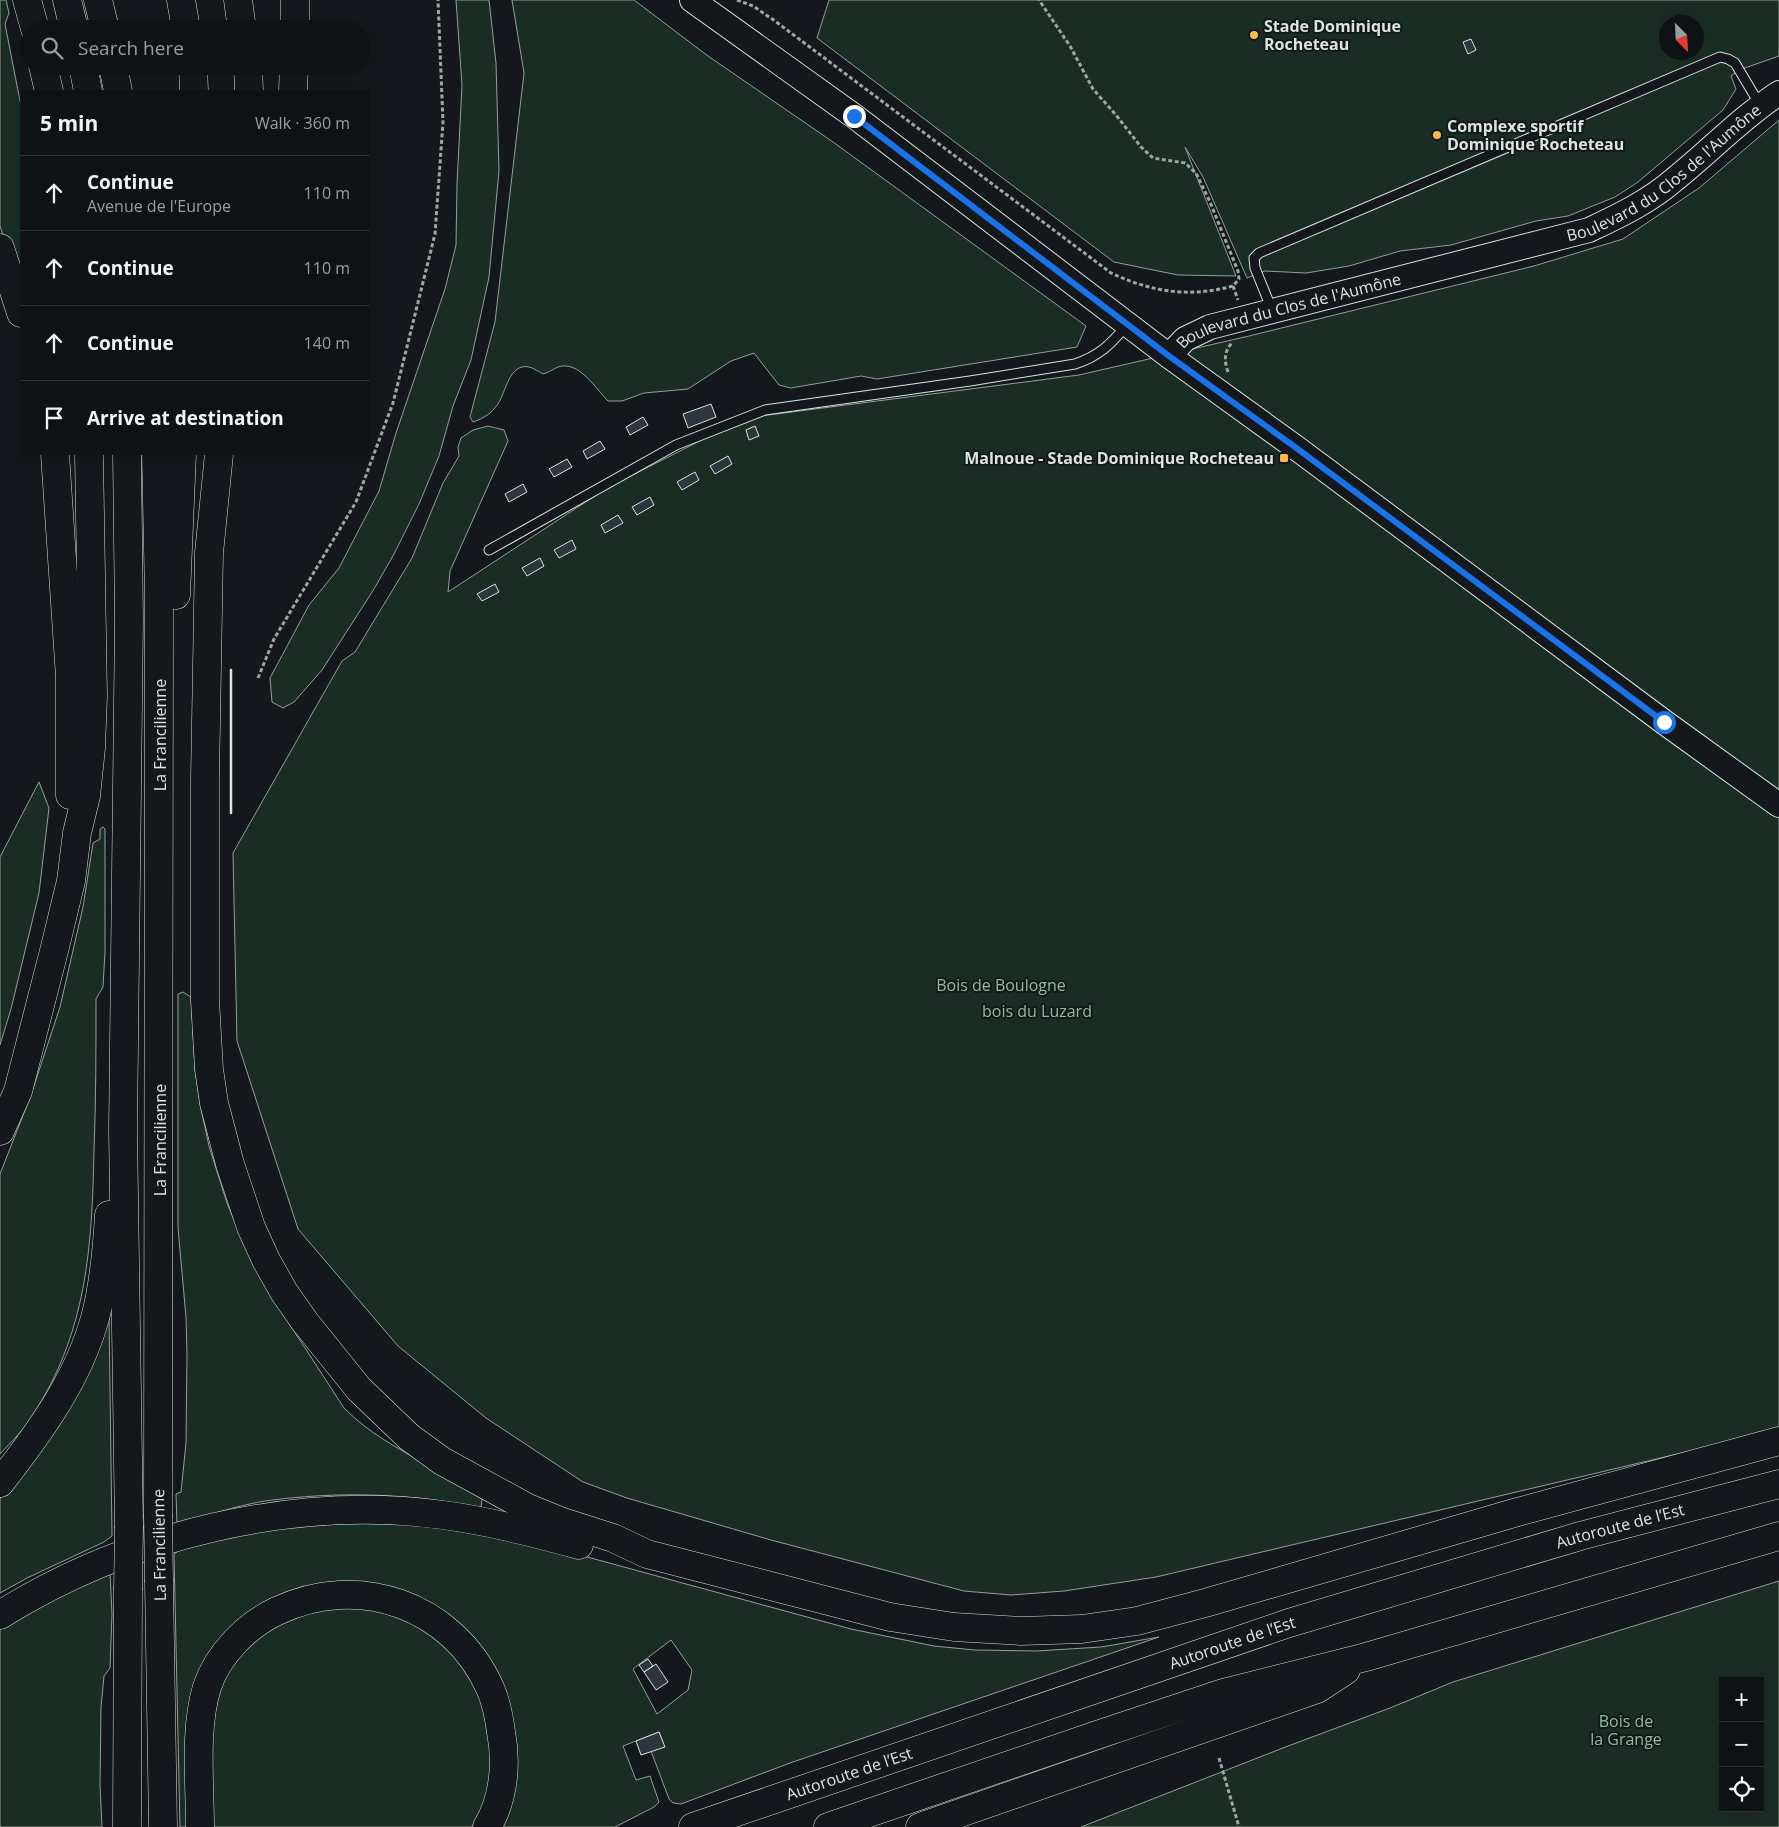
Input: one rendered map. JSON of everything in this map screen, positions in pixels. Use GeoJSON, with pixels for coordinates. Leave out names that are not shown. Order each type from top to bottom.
{"type":"FeatureCollection","features":[{"type":"Feature","properties":{"kind":"highway"},"geometry":{"type":"LineString","coordinates":[[27,0],[33,20]]}},
{"type":"Feature","properties":{"kind":"highway"},"geometry":{"type":"LineString","coordinates":[[67,0],[72,20]]}},
{"type":"Feature","properties":{"kind":"highway"},"geometry":{"type":"LineString","coordinates":[[98,0],[103,20]]}},
{"type":"Feature","properties":{"kind":"highway"},"geometry":{"type":"LineString","coordinates":[[181,0],[184,20]]}},
{"type":"Feature","properties":{"kind":"highway"},"geometry":{"type":"LineString","coordinates":[[238,0],[241,20]]}},
{"type":"Feature","properties":{"kind":"highway"},"geometry":{"type":"LineString","coordinates":[[295,0],[295,20]]}},
{"type":"Feature","properties":{"kind":"highway"},"geometry":{"type":"LineString","coordinates":[[45,75],[49,90]]}},
{"type":"Feature","properties":{"kind":"highway"},"geometry":{"type":"LineString","coordinates":[[85,75],[88,90]]}},
{"type":"Feature","properties":{"kind":"highway"},"geometry":{"type":"LineString","coordinates":[[115,75],[118,90]]}},
{"type":"Feature","properties":{"kind":"highway"},"geometry":{"type":"LineString","coordinates":[[193,75],[194,90]]}},
{"type":"Feature","properties":{"kind":"highway"},"geometry":{"type":"LineString","coordinates":[[248,75],[249,90]]}},
{"type":"Feature","properties":{"kind":"highway"},"geometry":{"type":"LineString","coordinates":[[293,90],[294,75]]}},
{"type":"Feature","properties":{"kind":"highway"},"geometry":{"type":"LineString","coordinates":[[0,248],[20,310]]}},
{"type":"Feature","properties":{"kind":"highway"},"geometry":{"type":"LineString","coordinates":[[55,455],[70,678],[70,802],[77,833]]}},
{"type":"Feature","properties":{"kind":"highway"},"geometry":{"type":"LineString","coordinates":[[0,1131],[18,1091],[71,881],[77,833],[87,787],[93,696],[89,455]]}},
{"type":"Feature","properties":{"kind":"highway","name":"La Francilienne"},"geometry":{"type":"LineString","coordinates":[[123,1130],[129,619],[127,455]]}},
{"type":"Feature","properties":{"kind":"highway","name":"La Francilienne"},"geometry":{"type":"LineString","coordinates":[[156,455],[160,668],[158,1515],[163,1827]]}},
{"type":"Feature","properties":{"kind":"highway"},"geometry":{"type":"LineString","coordinates":[[160,668],[175,625],[182,455]]}},
{"type":"Feature","properties":{"kind":"highway"},"geometry":{"type":"LineString","coordinates":[[219,455],[209,553],[205,779],[205,1000],[209,1069],[214,1103],[230,1164],[251,1227],[279,1284],[305,1322],[359,1389],[409,1437],[442,1461],[528,1508],[560,1521],[613,1538],[647,1554],[890,1617],[954,1627],[1021,1631],[1082,1629],[1137,1621],[1205,1603],[1514,1512],[1779,1441]]}},
{"type":"Feature","properties":{"kind":"highway"},"geometry":{"type":"LineString","coordinates":[[0,1483],[32,1442],[50,1414],[77,1365],[86,1344],[101,1292],[108,1236],[111,1173],[123,1130]]}},
{"type":"Feature","properties":{"kind":"highway"},"geometry":{"type":"LineString","coordinates":[[123,1130],[129,1526],[127,1827]]}},
{"type":"Feature","properties":{"kind":"highway","name":"Autoroute de l’Est"},"geometry":{"type":"LineString","coordinates":[[693,1827],[1289,1623],[1580,1536],[1779,1484]]}},
{"type":"Feature","properties":{"kind":"highway"},"geometry":{"type":"LineString","coordinates":[[0,1615],[53,1584],[109,1560],[178,1536],[231,1524],[297,1514],[375,1511],[441,1514],[482,1520],[611,1554],[647,1554]]}},
{"type":"Feature","properties":{"kind":"highway"},"geometry":{"type":"LineString","coordinates":[[828,1827],[1096,1734],[1223,1693],[1366,1658],[1779,1536]]}},
{"type":"Feature","properties":{"kind":"highway"},"geometry":{"type":"LineString","coordinates":[[200,1827],[200,1739],[203,1710],[208,1687],[231,1647],[244,1632],[264,1617],[292,1604],[322,1595],[352,1594],[379,1597],[404,1604],[427,1615],[446,1629],[478,1665],[491,1689],[499,1716],[504,1746],[504,1771],[500,1797],[487,1827]]}},
{"type":"Feature","properties":{"kind":"highway"},"geometry":{"type":"LineString","coordinates":[[920,1827],[1317,1689],[1366,1658]]}},
{"type":"Feature","properties":{"kind":"main road","name":"Boulevard du Clos de l'Aumône"},"geometry":{"type":"LineString","coordinates":[[692,0],[854,116],[1169,356],[1185,339],[1196,332],[1272,310],[1589,230],[1632,210],[1674,180],[1770,99]]}},
{"type":"Feature","properties":{"kind":"main road"},"geometry":{"type":"LineString","coordinates":[[1169,356],[1779,805]]}},
{"type":"Feature","properties":{"kind":"lane"},"geometry":{"type":"LineString","coordinates":[[1272,310],[1255,268],[1254,258],[1259,253],[1720,57],[1734,63],[1770,99]]}},
{"type":"Feature","properties":{"kind":"lane"},"geometry":{"type":"LineString","coordinates":[[489,550],[676,445],[765,410],[1075,364],[1091,358],[1111,344],[1128,324]]}},
{"type":"Feature","properties":{"kind":"path"},"geometry":{"type":"LineString","coordinates":[[258,678],[274,639],[356,502],[393,403],[435,234],[443,122],[438,0]]}},
{"type":"Feature","properties":{"kind":"path"},"geometry":{"type":"LineString","coordinates":[[737,0],[753,6],[775,21],[1111,273],[1146,287],[1176,292],[1208,291],[1234,286],[1239,279],[1238,271],[1196,173],[1185,163],[1153,158],[1141,147],[1093,89],[1070,46],[1039,0]]}},
{"type":"Feature","properties":{"kind":"path"},"geometry":{"type":"LineString","coordinates":[[1219,1758],[1239,1827]]}},
{"type":"Feature","properties":{"kind":"green space"},"geometry":{"type":"Polygon","coordinates":[[[0,0],[6,0],[9,13],[5,24],[20,101],[20,288],[0,226],[0,0]]]}},
{"type":"Feature","properties":{"kind":"green space"},"geometry":{"type":"Polygon","coordinates":[[[456,0],[489,0],[496,63],[499,171],[489,277],[471,360],[453,406],[439,456],[419,504],[394,554],[322,670],[294,702],[283,708],[272,702],[270,678],[309,605],[339,568],[379,491],[396,433],[445,289],[456,245],[462,85],[456,0]]]}},
{"type":"Feature","properties":{"kind":"green space"},"geometry":{"type":"Polygon","coordinates":[[[512,0],[634,0],[708,56],[833,142],[1086,326],[1077,347],[877,379],[861,376],[791,388],[779,385],[754,353],[731,361],[688,389],[644,393],[622,401],[608,401],[586,377],[573,368],[566,366],[558,367],[543,374],[529,367],[522,367],[517,369],[509,379],[498,404],[487,415],[473,422],[470,417],[495,322],[524,73],[512,0]]]}},
{"type":"Feature","properties":{"kind":"green space","name":"Complexe sportif Dominique Rocheteau"},"geometry":{"type":"Polygon","coordinates":[[[829,0],[1779,0],[1779,56],[1739,70],[1731,76],[1736,89],[1723,110],[1638,182],[1615,197],[1568,216],[1536,221],[1451,245],[1400,251],[1349,266],[1306,273],[1265,271],[1247,278],[1203,177],[1185,147],[1236,276],[1178,275],[1114,262],[817,38],[829,0]]]}},
{"type":"Feature","properties":{"kind":"green space","name":"bois du Luzard"},"geometry":{"type":"Polygon","coordinates":[[[1779,120],[1779,1430],[1156,1577],[1064,1591],[1011,1595],[964,1591],[771,1540],[627,1498],[583,1482],[486,1418],[398,1346],[298,1229],[237,1041],[233,853],[342,661],[355,652],[412,558],[443,483],[459,456],[458,447],[461,438],[473,430],[488,426],[504,430],[508,441],[450,571],[448,592],[607,488],[745,418],[1079,375],[1249,336],[1534,266],[1623,239],[1699,188],[1779,120]]]}},
{"type":"Feature","properties":{"kind":"green space"},"geometry":{"type":"Polygon","coordinates":[[[39,782],[49,808],[39,893],[11,1009],[0,1045],[0,857],[39,782]]]}},
{"type":"Feature","properties":{"kind":"green space"},"geometry":{"type":"Polygon","coordinates":[[[103,827],[105,829],[105,952],[103,987],[96,999],[96,1093],[93,1186],[88,1255],[83,1288],[65,1353],[50,1385],[25,1426],[0,1454],[0,1174],[31,1095],[60,1007],[83,907],[93,843],[100,839],[100,829],[103,827]]]}},
{"type":"Feature","properties":{"kind":"green space"},"geometry":{"type":"Polygon","coordinates":[[[183,992],[191,997],[195,1070],[209,1146],[227,1203],[240,1235],[268,1291],[344,1408],[384,1440],[482,1499],[481,1508],[427,1499],[373,1495],[319,1496],[254,1503],[177,1524],[176,1494],[181,1492],[186,1443],[186,1317],[178,1228],[178,994],[183,992]]]}},
{"type":"Feature","properties":{"kind":"green space"},"geometry":{"type":"Polygon","coordinates":[[[109,1317],[112,1536],[104,1542],[27,1578],[0,1593],[0,1498],[109,1317]]]}},
{"type":"Feature","properties":{"kind":"green space"},"geometry":{"type":"Polygon","coordinates":[[[299,1523],[411,1523],[525,1540],[851,1629],[934,1646],[975,1650],[1036,1651],[1101,1647],[1159,1637],[790,1763],[681,1804],[673,1803],[669,1799],[651,1751],[664,1746],[659,1732],[623,1746],[636,1780],[650,1776],[659,1802],[654,1807],[615,1827],[497,1827],[512,1720],[401,1592],[230,1628],[189,1827],[180,1827],[174,1554],[177,1552],[178,1547],[299,1523]],[[671,1640],[633,1669],[657,1714],[688,1690],[692,1670],[671,1640]]]}},
{"type":"Feature","properties":{"kind":"green space"},"geometry":{"type":"Polygon","coordinates":[[[110,1573],[112,1614],[110,1668],[104,1676],[101,1707],[100,1785],[102,1827],[0,1827],[0,1625],[110,1573]]]}},
{"type":"Feature","properties":{"kind":"green space","name":"Bois de la Grange"},"geometry":{"type":"Polygon","coordinates":[[[1779,1581],[1779,1827],[1081,1827],[1453,1682],[1779,1581]]]}},
{"type":"Feature","properties":{"kind":"green space"},"geometry":{"type":"Polygon","coordinates":[[[331,1605],[390,1612],[444,1641],[479,1688],[493,1737],[490,1785],[472,1827],[212,1827],[211,1772],[213,1731],[219,1694],[225,1679],[241,1655],[269,1630],[290,1619],[331,1605]]]}},
{"type":"Feature","properties":{"kind":"building"},"geometry":{"type":"Polygon","coordinates":[[[1471,39],[1476,50],[1468,54],[1463,42],[1471,39]]]}},
{"type":"Feature","properties":{"kind":"building"},"geometry":{"type":"Polygon","coordinates":[[[711,404],[716,417],[688,428],[683,414],[711,404]]]}},
{"type":"Feature","properties":{"kind":"building"},"geometry":{"type":"Polygon","coordinates":[[[643,417],[648,425],[630,435],[626,427],[643,417]]]}},
{"type":"Feature","properties":{"kind":"building"},"geometry":{"type":"Polygon","coordinates":[[[755,426],[759,436],[749,440],[746,430],[755,426]]]}},
{"type":"Feature","properties":{"kind":"building"},"geometry":{"type":"Polygon","coordinates":[[[600,441],[605,449],[587,459],[583,451],[600,441]]]}},
{"type":"Feature","properties":{"kind":"building"},"geometry":{"type":"Polygon","coordinates":[[[728,456],[732,464],[715,474],[710,466],[728,456]]]}},
{"type":"Feature","properties":{"kind":"building"},"geometry":{"type":"Polygon","coordinates":[[[567,459],[572,467],[554,477],[549,469],[567,459]]]}},
{"type":"Feature","properties":{"kind":"building"},"geometry":{"type":"Polygon","coordinates":[[[695,472],[699,480],[682,490],[677,482],[695,472]]]}},
{"type":"Feature","properties":{"kind":"building"},"geometry":{"type":"Polygon","coordinates":[[[523,484],[527,492],[509,502],[505,494],[523,484]]]}},
{"type":"Feature","properties":{"kind":"building"},"geometry":{"type":"Polygon","coordinates":[[[650,497],[654,505],[637,515],[632,507],[650,497]]]}},
{"type":"Feature","properties":{"kind":"building"},"geometry":{"type":"Polygon","coordinates":[[[618,515],[623,523],[605,533],[601,525],[618,515]]]}},
{"type":"Feature","properties":{"kind":"building"},"geometry":{"type":"Polygon","coordinates":[[[572,540],[576,549],[559,558],[554,550],[572,540]]]}},
{"type":"Feature","properties":{"kind":"building"},"geometry":{"type":"Polygon","coordinates":[[[540,558],[544,566],[527,576],[522,568],[540,558]]]}},
{"type":"Feature","properties":{"kind":"building"},"geometry":{"type":"Polygon","coordinates":[[[495,584],[499,592],[482,601],[477,594],[495,584]]]}},
{"type":"Feature","properties":{"kind":"building"},"geometry":{"type":"Polygon","coordinates":[[[648,1659],[653,1666],[644,1672],[639,1665],[648,1659]]]}},
{"type":"Feature","properties":{"kind":"building"},"geometry":{"type":"Polygon","coordinates":[[[656,1664],[668,1682],[656,1690],[644,1672],[656,1664]]]}},
{"type":"Feature","properties":{"kind":"building"},"geometry":{"type":"Polygon","coordinates":[[[659,1732],[665,1747],[641,1755],[636,1741],[659,1732]]]}},
{"type":"Feature","properties":{"kind":"wall"},"geometry":{"type":"LineString","coordinates":[[231,670],[231,813]]}},
{"type":"Feature","properties":{"kind":"place","name":"Stade Dominique Rocheteau"},"geometry":{"type":"Point","coordinates":[1254,35]}},
{"type":"Feature","properties":{"kind":"place","name":"Complexe sportif Dominique Rocheteau"},"geometry":{"type":"Point","coordinates":[1437,135]}},
{"type":"Feature","properties":{"kind":"place","name":"Malnoue - Stade Dominique Rocheteau"},"geometry":{"type":"Point","coordinates":[1284,458]}},
{"type":"Feature","properties":{"kind":"route"},"geometry":{"type":"LineString","coordinates":[[854,116],[1169,356],[1295,447],[1664,722]]}},
{"type":"Feature","properties":{"kind":"park label","name":"Bois de Boulogne"},"geometry":{"type":"Point","coordinates":[1001,985]}}]}
